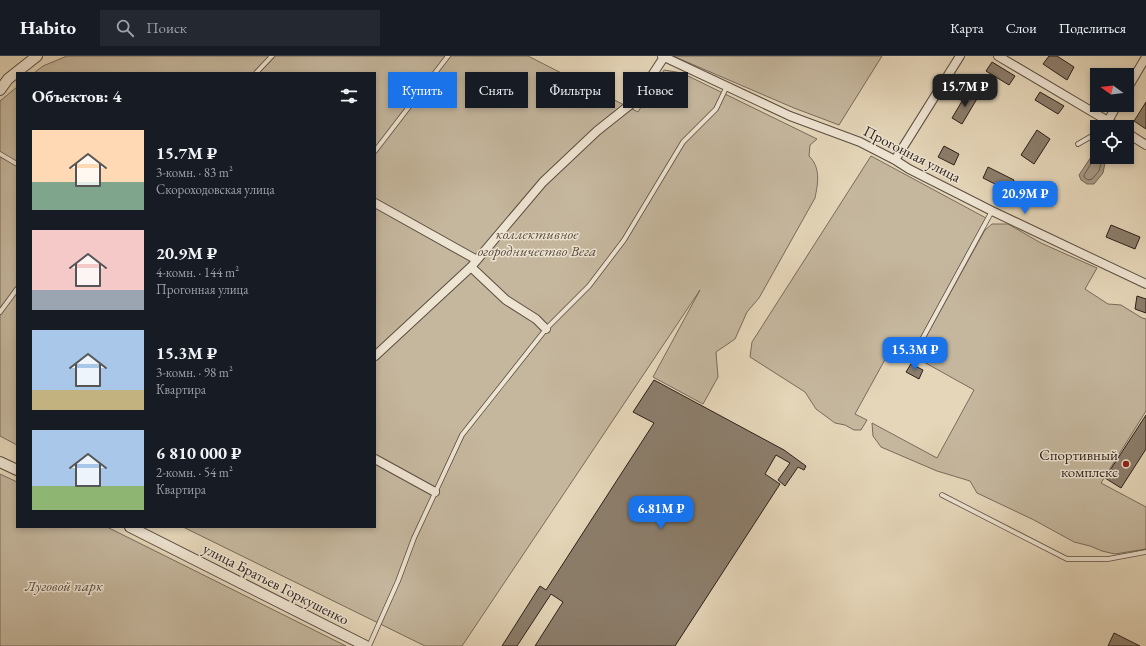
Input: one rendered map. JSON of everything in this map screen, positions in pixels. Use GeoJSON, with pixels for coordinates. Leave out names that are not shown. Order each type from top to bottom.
{"type":"FeatureCollection","features":[{"type":"Feature","properties":{"kind":"street"},"geometry":{"type":"LineString","coordinates":[[18,72],[37,56]]}},
{"type":"Feature","properties":{"kind":"street"},"geometry":{"type":"LineString","coordinates":[[376,355],[471,267],[543,182],[597,131],[636,100],[663,56]]}},
{"type":"Feature","properties":{"kind":"street","name":"Прогонная улица"},"geometry":{"type":"LineString","coordinates":[[663,56],[790,116],[860,142],[909,169],[992,211],[1146,284]]}},
{"type":"Feature","properties":{"kind":"street"},"geometry":{"type":"LineString","coordinates":[[895,160],[960,56]]}},
{"type":"Feature","properties":{"kind":"street"},"geometry":{"type":"LineString","coordinates":[[998,56],[1099,120]]}},
{"type":"Feature","properties":{"kind":"street"},"geometry":{"type":"LineString","coordinates":[[1134,77],[1146,57]]}},
{"type":"Feature","properties":{"kind":"street"},"geometry":{"type":"LineString","coordinates":[[0,90],[16,73]]}},
{"type":"Feature","properties":{"kind":"street"},"geometry":{"type":"LineString","coordinates":[[1134,137],[1146,145]]}},
{"type":"Feature","properties":{"kind":"street"},"geometry":{"type":"LineString","coordinates":[[376,204],[477,260]]}},
{"type":"Feature","properties":{"kind":"street"},"geometry":{"type":"LineString","coordinates":[[471,267],[506,300],[536,320],[546,329]]}},
{"type":"Feature","properties":{"kind":"street"},"geometry":{"type":"LineString","coordinates":[[376,460],[435,492]]}},
{"type":"Feature","properties":{"kind":"street"},"geometry":{"type":"LineString","coordinates":[[0,462],[16,470]]}},
{"type":"Feature","properties":{"kind":"street","name":"улица Братьев Горкушенко"},"geometry":{"type":"LineString","coordinates":[[132,528],[366,646]]}},
{"type":"Feature","properties":{"kind":"lane"},"geometry":{"type":"LineString","coordinates":[[257,72],[272,56]]}},
{"type":"Feature","properties":{"kind":"lane"},"geometry":{"type":"LineString","coordinates":[[376,150],[448,56]]}},
{"type":"Feature","properties":{"kind":"lane"},"geometry":{"type":"LineString","coordinates":[[369,646],[398,581],[414,538],[462,436],[546,329],[589,286],[624,240],[684,142],[716,109],[727,86]]}},
{"type":"Feature","properties":{"kind":"lane"},"geometry":{"type":"LineString","coordinates":[[1078,144],[1090,137]]}},
{"type":"Feature","properties":{"kind":"lane"},"geometry":{"type":"LineString","coordinates":[[0,154],[16,163]]}},
{"type":"Feature","properties":{"kind":"lane"},"geometry":{"type":"LineString","coordinates":[[913,356],[992,211]]}},
{"type":"Feature","properties":{"kind":"lane"},"geometry":{"type":"LineString","coordinates":[[0,312],[16,290]]}},
{"type":"Feature","properties":{"kind":"lane"},"geometry":{"type":"LineString","coordinates":[[942,495],[1067,559],[1108,559],[1146,552]]}},
{"type":"Feature","properties":{"kind":"green space","name":"коллективное огородничество Вега"},"geometry":{"type":"Polygon","coordinates":[[[67,56],[528,56],[559,72],[536,72],[536,108],[615,108],[615,100],[623,104],[623,108],[630,108],[638,112],[640,108],[688,108],[688,76],[817,139],[810,145],[809,156],[817,171],[818,181],[815,198],[759,298],[747,312],[735,339],[716,352],[718,377],[703,404],[653,377],[700,290],[462,646],[425,646],[185,528],[376,528],[376,72],[35,72],[43,66],[67,56]]]}},
{"type":"Feature","properties":{"kind":"green space"},"geometry":{"type":"Polygon","coordinates":[[[673,56],[882,56],[839,125],[794,108],[673,56]]]}},
{"type":"Feature","properties":{"kind":"green space","name":"коллективное огородничество Вега"},"geometry":{"type":"Polygon","coordinates":[[[664,70],[676,72],[663,72],[664,70]]]}},
{"type":"Feature","properties":{"kind":"green space"},"geometry":{"type":"Polygon","coordinates":[[[16,88],[16,444],[0,436],[0,101],[16,88]]]}},
{"type":"Feature","properties":{"kind":"green space"},"geometry":{"type":"Polygon","coordinates":[[[871,156],[986,218],[911,355],[893,345],[855,414],[867,420],[861,430],[854,430],[845,425],[835,423],[816,409],[805,392],[750,357],[752,342],[871,156]]]}},
{"type":"Feature","properties":{"kind":"green space"},"geometry":{"type":"Polygon","coordinates":[[[992,224],[1008,224],[1041,243],[1097,268],[1085,289],[1108,304],[1121,305],[1146,319],[1146,411],[1101,483],[1146,507],[1146,549],[1115,554],[1074,542],[1034,520],[977,493],[970,481],[937,471],[881,447],[873,436],[872,423],[937,458],[974,390],[915,357],[985,230],[992,224]]]}},
{"type":"Feature","properties":{"kind":"green space","name":"Луговой парк"},"geometry":{"type":"Polygon","coordinates":[[[0,474],[16,482],[16,528],[109,528],[346,646],[0,646],[0,474]]]}},
{"type":"Feature","properties":{"kind":"water"},"geometry":{"type":"Polygon","coordinates":[[[1090,158],[1090,164],[1105,164],[1103,173],[1094,184],[1087,184],[1081,180],[1079,175],[1090,158]]]}},
{"type":"Feature","properties":{"kind":"building"},"geometry":{"type":"Polygon","coordinates":[[[1049,56],[1057,56],[1074,67],[1067,80],[1043,64],[1049,56]]]}},
{"type":"Feature","properties":{"kind":"building"},"geometry":{"type":"Polygon","coordinates":[[[992,62],[1015,76],[1009,85],[986,71],[992,62]]]}},
{"type":"Feature","properties":{"kind":"building"},"geometry":{"type":"Polygon","coordinates":[[[968,91],[978,97],[962,124],[952,118],[968,91]]]}},
{"type":"Feature","properties":{"kind":"building"},"geometry":{"type":"Polygon","coordinates":[[[1040,92],[1064,106],[1058,114],[1035,100],[1040,92]]]}},
{"type":"Feature","properties":{"kind":"building"},"geometry":{"type":"Polygon","coordinates":[[[1146,102],[1146,129],[1134,121],[1146,102]]]}},
{"type":"Feature","properties":{"kind":"building"},"geometry":{"type":"Polygon","coordinates":[[[1037,130],[1050,139],[1034,164],[1021,155],[1037,130]]]}},
{"type":"Feature","properties":{"kind":"building"},"geometry":{"type":"Polygon","coordinates":[[[944,146],[959,154],[954,165],[938,157],[944,146]]]}},
{"type":"Feature","properties":{"kind":"building"},"geometry":{"type":"Polygon","coordinates":[[[988,167],[1014,180],[1009,191],[983,178],[988,167]]]}},
{"type":"Feature","properties":{"kind":"building"},"geometry":{"type":"Polygon","coordinates":[[[1111,225],[1140,237],[1135,249],[1106,237],[1111,225]]]}},
{"type":"Feature","properties":{"kind":"building"},"geometry":{"type":"Polygon","coordinates":[[[1137,296],[1146,299],[1146,313],[1135,309],[1137,296]]]}},
{"type":"Feature","properties":{"kind":"building"},"geometry":{"type":"Polygon","coordinates":[[[911,364],[923,370],[919,379],[906,372],[911,364]]]}},
{"type":"Feature","properties":{"kind":"building"},"geometry":{"type":"Polygon","coordinates":[[[654,380],[784,450],[806,466],[804,470],[798,467],[785,486],[778,480],[790,463],[776,455],[765,474],[780,484],[675,646],[535,646],[563,602],[551,594],[517,646],[502,646],[540,586],[546,590],[654,423],[633,412],[654,380]]]}},
{"type":"Feature","properties":{"kind":"building","name":"Спортивный комплекс"},"geometry":{"type":"Polygon","coordinates":[[[1146,415],[1146,449],[1121,488],[1105,478],[1146,415]]]}},
{"type":"Feature","properties":{"kind":"building"},"geometry":{"type":"Polygon","coordinates":[[[1114,633],[1140,646],[1108,646],[1114,633]]]}},
{"type":"Feature","properties":{"kind":"place","name":"Спортивный комплекс"},"geometry":{"type":"Point","coordinates":[1126,464]}}]}
